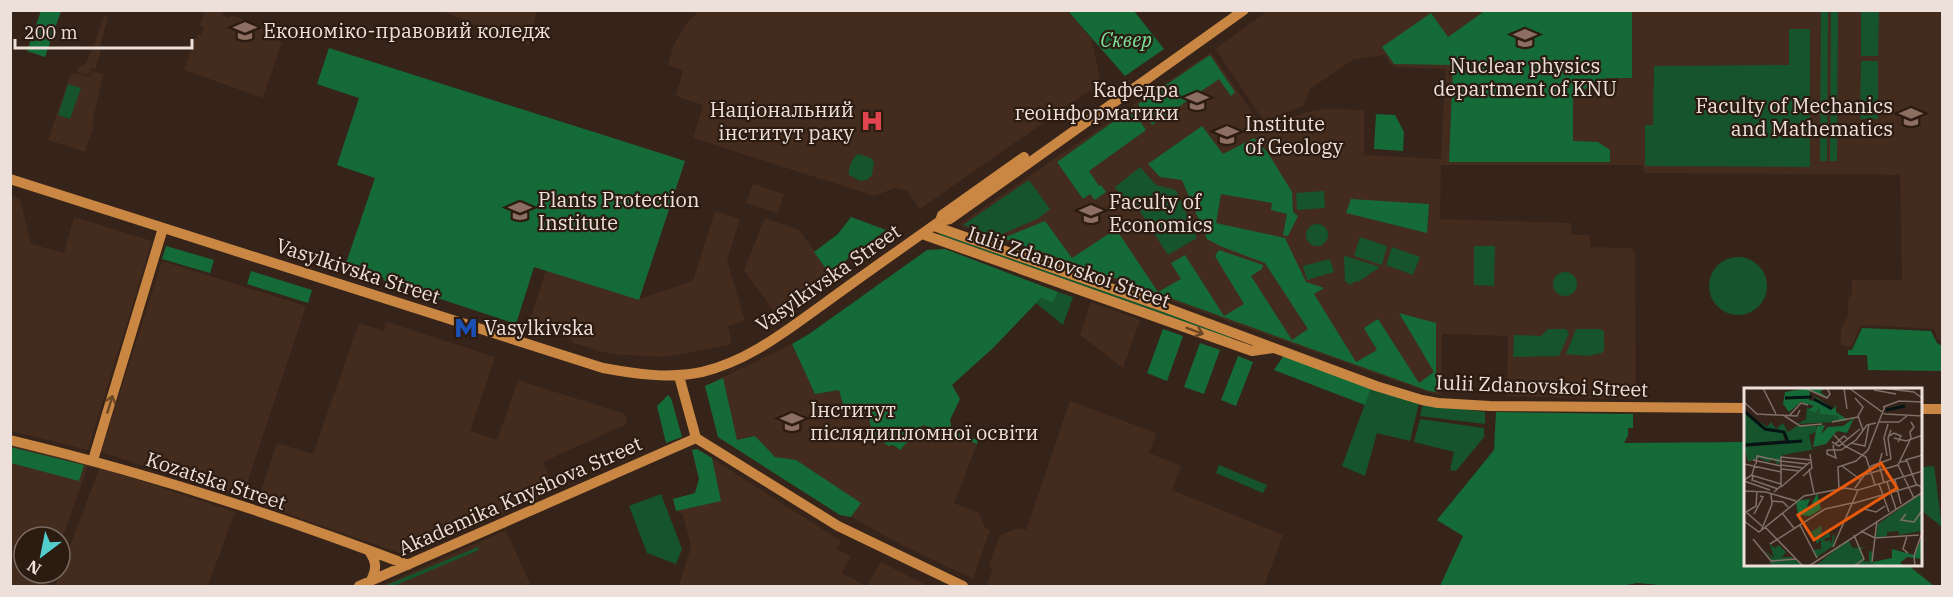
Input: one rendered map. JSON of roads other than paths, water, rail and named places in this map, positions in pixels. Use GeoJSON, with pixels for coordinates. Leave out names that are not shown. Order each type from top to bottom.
{"type":"FeatureCollection","features":[{"type":"Feature","properties":{"kind":"street","name":"Vasylkivska Street"},"geometry":{"type":"LineString","coordinates":[[937,224],[942,215],[1233,10]]}},
{"type":"Feature","properties":{"kind":"street","name":"Vasylkivska Street"},"geometry":{"type":"LineString","coordinates":[[10,179],[603,368],[647,375],[679,376],[716,368],[749,354],[773,339],[922,234],[950,219],[1244,10]]}},
{"type":"Feature","properties":{"kind":"street","name":"Iulii Zdanovskoi Street"},"geometry":{"type":"LineString","coordinates":[[937,224],[1376,386],[1438,403],[1509,406],[1744,408]]}},
{"type":"Feature","properties":{"kind":"street"},"geometry":{"type":"LineString","coordinates":[[93,460],[163,228]]}},
{"type":"Feature","properties":{"kind":"street","name":"Iulii Zdanovskoi Street"},"geometry":{"type":"LineString","coordinates":[[922,234],[1252,351],[1273,348]]}},
{"type":"Feature","properties":{"kind":"street"},"geometry":{"type":"LineString","coordinates":[[679,376],[696,438],[838,526],[963,586]]}},
{"type":"Feature","properties":{"kind":"street"},"geometry":{"type":"LineString","coordinates":[[1923,409],[1942,409]]}},
{"type":"Feature","properties":{"kind":"street","name":"Akademika Knyshova Street"},"geometry":{"type":"LineString","coordinates":[[365,584],[696,438]]}},
{"type":"Feature","properties":{"kind":"street","name":"Kozatska Street"},"geometry":{"type":"LineString","coordinates":[[10,440],[93,460],[254,511],[408,565]]}},
{"type":"Feature","properties":{"kind":"street"},"geometry":{"type":"LineString","coordinates":[[365,584],[376,566],[369,551]]}},
{"type":"Feature","properties":{"kind":"place","name":"Економіко-правовий коледж"},"geometry":{"type":"Point","coordinates":[245,31]}},
{"type":"Feature","properties":{"kind":"place","name":"Nuclear physics department of KNU"},"geometry":{"type":"Point","coordinates":[1525,38]}},
{"type":"Feature","properties":{"kind":"place","name":"Кафедра геоінформатики"},"geometry":{"type":"Point","coordinates":[1197,101]}},
{"type":"Feature","properties":{"kind":"place","name":"Faculty of Mechanics and Mathematics"},"geometry":{"type":"Point","coordinates":[1911,117]}},
{"type":"Feature","properties":{"kind":"place","name":"Національний інститут раку"},"geometry":{"type":"Point","coordinates":[872,121]}},
{"type":"Feature","properties":{"kind":"place","name":"Institute of Geology"},"geometry":{"type":"Point","coordinates":[1227,135]}},
{"type":"Feature","properties":{"kind":"place","name":"Plants Protection Institute"},"geometry":{"type":"Point","coordinates":[520,211]}},
{"type":"Feature","properties":{"kind":"place","name":"Faculty of Economics"},"geometry":{"type":"Point","coordinates":[1091,214]}},
{"type":"Feature","properties":{"kind":"place","name":"Vasylkivska"},"geometry":{"type":"Point","coordinates":[466,328]}},
{"type":"Feature","properties":{"kind":"place","name":"Інститут післядипломної освіти"},"geometry":{"type":"Point","coordinates":[792,422]}},
{"type":"Feature","properties":{"kind":"park label","name":"Сквер"},"geometry":{"type":"Point","coordinates":[1126,40]}}]}
